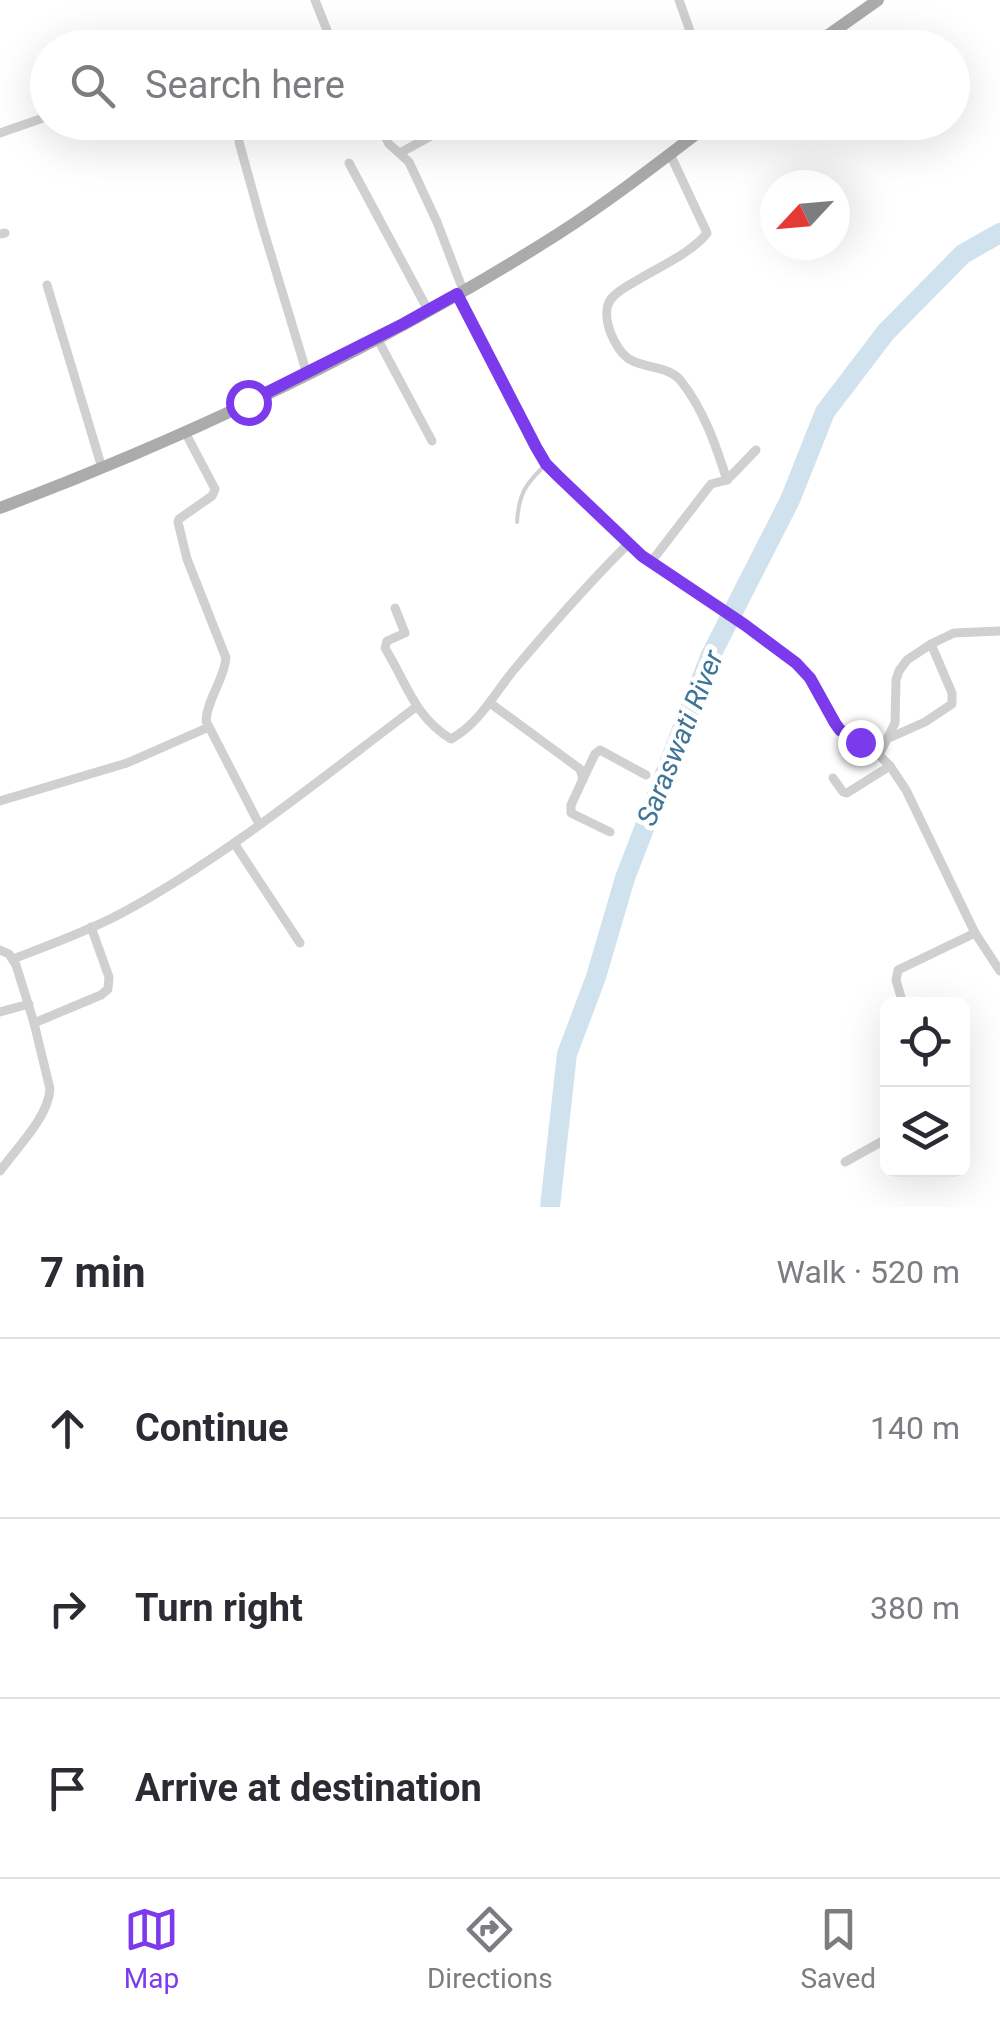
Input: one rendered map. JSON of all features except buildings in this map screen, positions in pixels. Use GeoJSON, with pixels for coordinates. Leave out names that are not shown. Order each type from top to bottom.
{"type":"FeatureCollection","features":[{"type":"Feature","properties":{"kind":"main road"},"geometry":{"type":"LineString","coordinates":[[836,30],[878,0]]}},
{"type":"Feature","properties":{"kind":"main road"},"geometry":{"type":"LineString","coordinates":[[0,508],[184,432],[377,338],[561,232],[688,140]]}},
{"type":"Feature","properties":{"kind":"street"},"geometry":{"type":"LineString","coordinates":[[315,0],[327,30]]}},
{"type":"Feature","properties":{"kind":"street"},"geometry":{"type":"LineString","coordinates":[[679,0],[690,30]]}},
{"type":"Feature","properties":{"kind":"street"},"geometry":{"type":"LineString","coordinates":[[0,133],[30,123]]}},
{"type":"Feature","properties":{"kind":"street"},"geometry":{"type":"LineString","coordinates":[[387,140],[409,162],[432,212],[460,292],[546,464],[628,544],[805,672],[840,730],[890,766],[906,790],[975,933],[1000,970]]}},
{"type":"Feature","properties":{"kind":"street"},"geometry":{"type":"LineString","coordinates":[[400,152],[422,140]]}},
{"type":"Feature","properties":{"kind":"street"},"geometry":{"type":"LineString","coordinates":[[240,142],[308,374]]}},
{"type":"Feature","properties":{"kind":"street"},"geometry":{"type":"LineString","coordinates":[[670,154],[707,234],[619,291],[608,306],[606,317],[628,359],[672,374],[680,381],[709,428],[728,480]]}},
{"type":"Feature","properties":{"kind":"street"},"geometry":{"type":"LineString","coordinates":[[349,163],[428,310]]}},
{"type":"Feature","properties":{"kind":"street"},"geometry":{"type":"LineString","coordinates":[[47,285],[102,468]]}},
{"type":"Feature","properties":{"kind":"street"},"geometry":{"type":"LineString","coordinates":[[377,338],[432,441]]}},
{"type":"Feature","properties":{"kind":"street"},"geometry":{"type":"LineString","coordinates":[[184,432],[215,490],[179,519],[178,527],[226,658],[206,712],[209,727],[259,824]]}},
{"type":"Feature","properties":{"kind":"street"},"geometry":{"type":"LineString","coordinates":[[651,562],[712,484],[728,480],[756,450]]}},
{"type":"Feature","properties":{"kind":"street"},"geometry":{"type":"LineString","coordinates":[[394,608],[405,633],[386,641],[386,648],[416,707],[452,740],[478,717],[512,673],[628,544]]}},
{"type":"Feature","properties":{"kind":"street"},"geometry":{"type":"LineString","coordinates":[[879,756],[896,716],[899,671],[915,654],[961,632],[1000,631]]}},
{"type":"Feature","properties":{"kind":"street"},"geometry":{"type":"LineString","coordinates":[[889,738],[925,722],[952,704],[952,693],[931,644]]}},
{"type":"Feature","properties":{"kind":"street"},"geometry":{"type":"LineString","coordinates":[[490,702],[573,763],[580,769],[582,779]]}},
{"type":"Feature","properties":{"kind":"street"},"geometry":{"type":"LineString","coordinates":[[13,959],[92,928],[157,893],[234,843],[416,707]]}},
{"type":"Feature","properties":{"kind":"street"},"geometry":{"type":"LineString","coordinates":[[0,801],[127,763],[209,727]]}},
{"type":"Feature","properties":{"kind":"street"},"geometry":{"type":"LineString","coordinates":[[610,832],[571,813],[570,805],[595,754],[600,750],[646,775]]}},
{"type":"Feature","properties":{"kind":"street"},"geometry":{"type":"LineString","coordinates":[[832,778],[846,792],[890,766]]}},
{"type":"Feature","properties":{"kind":"street"},"geometry":{"type":"LineString","coordinates":[[234,843],[300,943]]}},
{"type":"Feature","properties":{"kind":"street"},"geometry":{"type":"LineString","coordinates":[[34,1024],[101,995],[108,988],[109,977],[92,928]]}},
{"type":"Feature","properties":{"kind":"street"},"geometry":{"type":"LineString","coordinates":[[901,997],[896,980],[898,970],[975,933]]}},
{"type":"Feature","properties":{"kind":"street"},"geometry":{"type":"LineString","coordinates":[[0,1171],[48,1104],[50,1089],[29,1004],[13,959],[1,947]]}},
{"type":"Feature","properties":{"kind":"street"},"geometry":{"type":"LineString","coordinates":[[0,1012],[29,1004]]}},
{"type":"Feature","properties":{"kind":"street"},"geometry":{"type":"LineString","coordinates":[[845,1162],[880,1142]]}},
{"type":"Feature","properties":{"kind":"lane"},"geometry":{"type":"LineString","coordinates":[[517,522],[523,490],[546,464]]}},
{"type":"Feature","properties":{"kind":"waterway","name":"Saraswati River"},"geometry":{"type":"LineString","coordinates":[[550,1207],[567,1054],[596,977],[625,878],[710,657],[790,500],[825,412],[886,332],[963,254],[1000,233]]}},
{"type":"Feature","properties":{"kind":"route"},"geometry":{"type":"LineString","coordinates":[[248,402],[457,294],[550,468],[642,556],[796,663],[810,678],[840,730],[860,742]]}}]}
